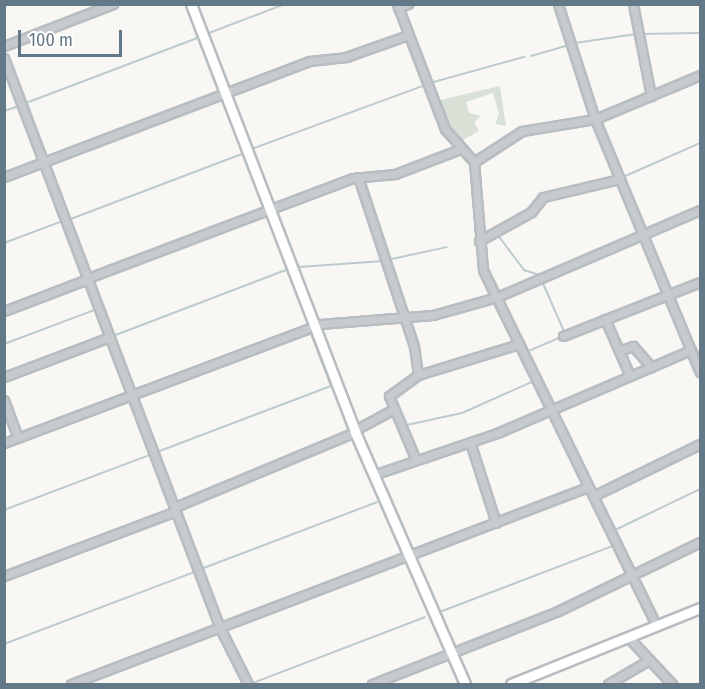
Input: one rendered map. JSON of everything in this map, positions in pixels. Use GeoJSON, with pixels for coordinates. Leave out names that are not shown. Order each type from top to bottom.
{"type":"FeatureCollection","features":[{"type":"Feature","properties":{"kind":"street"},"geometry":{"type":"LineString","coordinates":[[4,46],[113,4]]}},
{"type":"Feature","properties":{"kind":"street"},"geometry":{"type":"LineString","coordinates":[[191,4],[355,431],[450,656],[465,684]]}},
{"type":"Feature","properties":{"kind":"street"},"geometry":{"type":"LineString","coordinates":[[408,4],[398,6],[445,129],[459,150],[474,162],[483,270],[657,626]]}},
{"type":"Feature","properties":{"kind":"street"},"geometry":{"type":"LineString","coordinates":[[558,4],[595,119],[700,372]]}},
{"type":"Feature","properties":{"kind":"street"},"geometry":{"type":"LineString","coordinates":[[633,4],[651,96]]}},
{"type":"Feature","properties":{"kind":"street"},"geometry":{"type":"LineString","coordinates":[[4,177],[309,62],[346,57],[408,35]]}},
{"type":"Feature","properties":{"kind":"street"},"geometry":{"type":"LineString","coordinates":[[4,58],[220,628],[248,684]]}},
{"type":"Feature","properties":{"kind":"street"},"geometry":{"type":"LineString","coordinates":[[474,162],[522,131],[595,119],[700,75]]}},
{"type":"Feature","properties":{"kind":"street"},"geometry":{"type":"LineString","coordinates":[[4,311],[270,208],[358,177],[395,174],[459,150]]}},
{"type":"Feature","properties":{"kind":"street"},"geometry":{"type":"LineString","coordinates":[[358,177],[404,317],[418,375]]}},
{"type":"Feature","properties":{"kind":"street"},"geometry":{"type":"LineString","coordinates":[[479,241],[531,212],[543,197],[620,179]]}},
{"type":"Feature","properties":{"kind":"street"},"geometry":{"type":"LineString","coordinates":[[4,443],[315,326],[433,315],[497,297],[700,210]]}},
{"type":"Feature","properties":{"kind":"street"},"geometry":{"type":"LineString","coordinates":[[563,336],[667,293],[700,282]]}},
{"type":"Feature","properties":{"kind":"street"},"geometry":{"type":"LineString","coordinates":[[605,319],[630,376]]}},
{"type":"Feature","properties":{"kind":"street"},"geometry":{"type":"LineString","coordinates":[[4,377],[110,337]]}},
{"type":"Feature","properties":{"kind":"street"},"geometry":{"type":"LineString","coordinates":[[415,458],[389,396],[418,375],[519,344]]}},
{"type":"Feature","properties":{"kind":"street"},"geometry":{"type":"LineString","coordinates":[[619,351],[633,346],[651,367]]}},
{"type":"Feature","properties":{"kind":"street"},"geometry":{"type":"LineString","coordinates":[[373,474],[415,458],[470,442],[691,350]]}},
{"type":"Feature","properties":{"kind":"street"},"geometry":{"type":"LineString","coordinates":[[4,400],[18,438]]}},
{"type":"Feature","properties":{"kind":"street"},"geometry":{"type":"LineString","coordinates":[[4,576],[175,509],[355,431],[394,409]]}},
{"type":"Feature","properties":{"kind":"street"},"geometry":{"type":"LineString","coordinates":[[470,442],[496,523]]}},
{"type":"Feature","properties":{"kind":"street"},"geometry":{"type":"LineString","coordinates":[[593,496],[700,444]]}},
{"type":"Feature","properties":{"kind":"street"},"geometry":{"type":"LineString","coordinates":[[71,684],[588,487]]}},
{"type":"Feature","properties":{"kind":"street"},"geometry":{"type":"LineString","coordinates":[[372,684],[450,656],[700,542]]}},
{"type":"Feature","properties":{"kind":"street"},"geometry":{"type":"LineString","coordinates":[[511,684],[700,608]]}},
{"type":"Feature","properties":{"kind":"street"},"geometry":{"type":"LineString","coordinates":[[629,638],[672,684]]}},
{"type":"Feature","properties":{"kind":"street"},"geometry":{"type":"LineString","coordinates":[[608,684],[649,660]]}},
{"type":"Feature","properties":{"kind":"shaded area"},"geometry":{"type":"Polygon","coordinates":[[[500,86],[506,126],[495,124],[499,114],[493,93],[466,102],[469,113],[481,116],[474,122],[479,131],[456,144],[436,101],[500,86]]]}},
{"type":"Feature","properties":{"kind":"waterway"},"geometry":{"type":"LineString","coordinates":[[209,33],[285,4]]}},
{"type":"Feature","properties":{"kind":"waterway"},"geometry":{"type":"LineString","coordinates":[[642,34],[700,33]]}},
{"type":"Feature","properties":{"kind":"waterway"},"geometry":{"type":"LineString","coordinates":[[575,43],[636,34]]}},
{"type":"Feature","properties":{"kind":"waterway"},"geometry":{"type":"LineString","coordinates":[[26,103],[200,37]]}},
{"type":"Feature","properties":{"kind":"waterway"},"geometry":{"type":"LineString","coordinates":[[531,56],[567,46]]}},
{"type":"Feature","properties":{"kind":"waterway"},"geometry":{"type":"LineString","coordinates":[[430,83],[524,57]]}},
{"type":"Feature","properties":{"kind":"waterway"},"geometry":{"type":"LineString","coordinates":[[254,148],[425,85]]}},
{"type":"Feature","properties":{"kind":"waterway"},"geometry":{"type":"LineString","coordinates":[[4,111],[19,106]]}},
{"type":"Feature","properties":{"kind":"waterway"},"geometry":{"type":"LineString","coordinates":[[623,177],[700,143]]}},
{"type":"Feature","properties":{"kind":"waterway"},"geometry":{"type":"LineString","coordinates":[[68,220],[244,153]]}},
{"type":"Feature","properties":{"kind":"waterway"},"geometry":{"type":"LineString","coordinates":[[4,243],[60,222]]}},
{"type":"Feature","properties":{"kind":"waterway"},"geometry":{"type":"LineString","coordinates":[[497,234],[524,270],[539,275]]}},
{"type":"Feature","properties":{"kind":"waterway"},"geometry":{"type":"LineString","coordinates":[[387,260],[447,247]]}},
{"type":"Feature","properties":{"kind":"waterway"},"geometry":{"type":"LineString","coordinates":[[299,267],[383,261]]}},
{"type":"Feature","properties":{"kind":"waterway"},"geometry":{"type":"LineString","coordinates":[[113,336],[286,270]]}},
{"type":"Feature","properties":{"kind":"waterway"},"geometry":{"type":"LineString","coordinates":[[542,281],[565,334]]}},
{"type":"Feature","properties":{"kind":"waterway"},"geometry":{"type":"LineString","coordinates":[[4,344],[97,309]]}},
{"type":"Feature","properties":{"kind":"waterway"},"geometry":{"type":"LineString","coordinates":[[157,452],[331,386],[310,331]]}},
{"type":"Feature","properties":{"kind":"waterway"},"geometry":{"type":"LineString","coordinates":[[526,352],[561,337]]}},
{"type":"Feature","properties":{"kind":"waterway"},"geometry":{"type":"LineString","coordinates":[[694,346],[700,355]]}},
{"type":"Feature","properties":{"kind":"waterway"},"geometry":{"type":"LineString","coordinates":[[407,425],[462,413],[534,381]]}},
{"type":"Feature","properties":{"kind":"waterway"},"geometry":{"type":"LineString","coordinates":[[4,510],[152,454]]}},
{"type":"Feature","properties":{"kind":"waterway"},"geometry":{"type":"LineString","coordinates":[[613,531],[700,489]]}},
{"type":"Feature","properties":{"kind":"waterway"},"geometry":{"type":"LineString","coordinates":[[201,569],[377,502]]}},
{"type":"Feature","properties":{"kind":"waterway"},"geometry":{"type":"LineString","coordinates":[[437,613],[615,545]]}},
{"type":"Feature","properties":{"kind":"waterway"},"geometry":{"type":"LineString","coordinates":[[4,644],[197,571]]}},
{"type":"Feature","properties":{"kind":"waterway"},"geometry":{"type":"LineString","coordinates":[[250,684],[425,617]]}},
{"type":"Feature","properties":{"kind":"waterway"},"geometry":{"type":"LineString","coordinates":[[456,656],[534,624]]}},
{"type":"Feature","properties":{"kind":"waterway"},"geometry":{"type":"LineString","coordinates":[[380,684],[444,661]]}}]}
